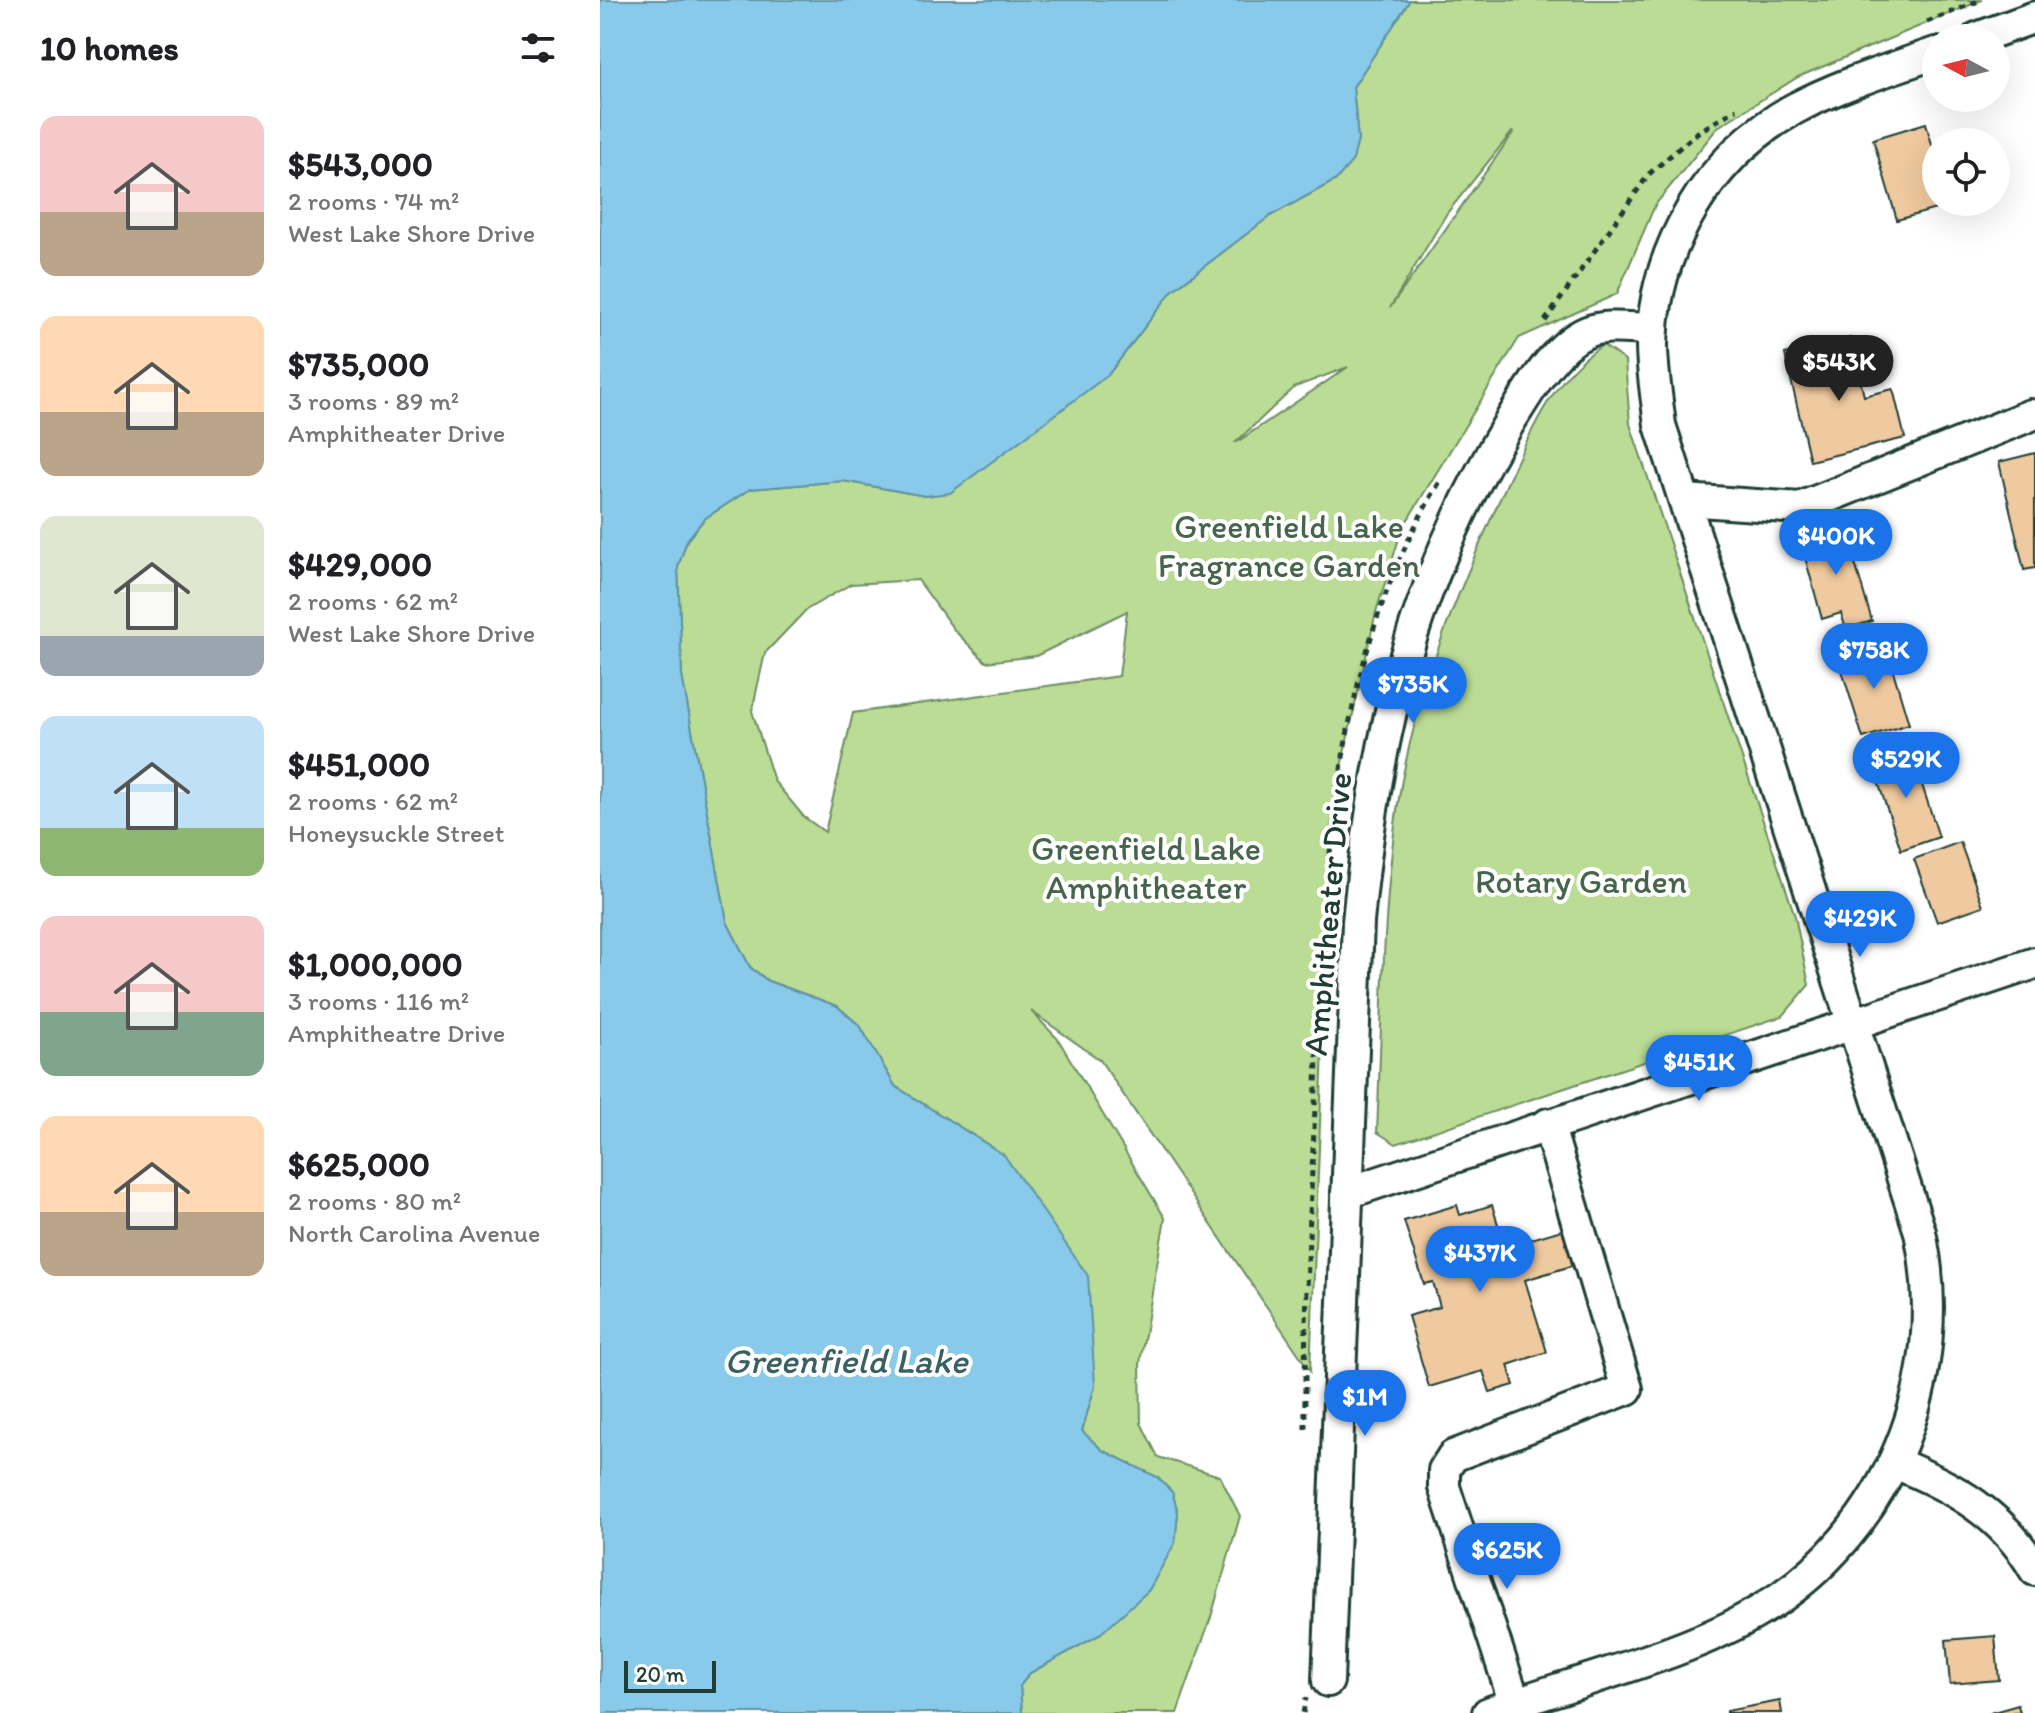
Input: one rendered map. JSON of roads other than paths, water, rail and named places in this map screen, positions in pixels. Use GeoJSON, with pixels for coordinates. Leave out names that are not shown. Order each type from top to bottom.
{"type":"FeatureCollection","features":[{"type":"Feature","properties":{"kind":"street"},"geometry":{"type":"LineString","coordinates":[[2010,26],[2035,17]]}},
{"type":"Feature","properties":{"kind":"street"},"geometry":{"type":"LineString","coordinates":[[1548,1124],[1627,1389],[1453,1456],[1444,1470],[1444,1487],[1507,1710],[1694,1642],[1761,1611],[1792,1589],[1848,1536],[1877,1497],[1895,1463],[1923,1380],[1929,1333],[1929,1284],[1920,1232],[1660,425],[1653,329],[1659,289],[1673,245],[1695,202],[1724,164],[1749,141],[1791,111],[1830,92],[1922,58]]}},
{"type":"Feature","properties":{"kind":"street","name":"Amphitheater Drive"},"geometry":{"type":"LineString","coordinates":[[1317,1688],[1347,1193],[1358,922],[1365,842],[1389,709],[1412,631],[1466,500],[1543,372],[1585,333],[1603,328],[1653,329]]}},
{"type":"Feature","properties":{"kind":"street"},"geometry":{"type":"LineString","coordinates":[[1685,500],[1800,508],[2031,415]]}},
{"type":"Feature","properties":{"kind":"street"},"geometry":{"type":"LineString","coordinates":[[1347,1193],[2035,963]]}},
{"type":"Feature","properties":{"kind":"street"},"geometry":{"type":"LineString","coordinates":[[1895,1463],[1954,1490],[1984,1511],[2009,1532],[2035,1570]]}},
{"type":"Feature","properties":{"kind":"water","name":"Greenfield Lake"},"geometry":{"type":"Polygon","coordinates":[[[600,0],[1410,0],[1353,87],[1358,140],[1353,160],[1336,180],[1270,216],[1172,291],[1108,375],[950,493],[925,496],[843,481],[750,489],[704,519],[687,540],[678,567],[682,676],[727,922],[750,967],[768,981],[837,1006],[860,1026],[895,1086],[1004,1155],[1088,1276],[1095,1386],[1082,1431],[1102,1450],[1157,1477],[1172,1492],[1178,1513],[1175,1543],[1149,1590],[1099,1635],[1030,1673],[1020,1686],[1022,1713],[600,1713],[600,0]]]}},
{"type":"Feature","properties":{"kind":"park label","name":"Greenfield Lake Fragrance Garden"},"geometry":{"type":"Point","coordinates":[1289,546]}},
{"type":"Feature","properties":{"kind":"park label","name":"Greenfield Lake Amphitheater"},"geometry":{"type":"Point","coordinates":[1146,868]}},
{"type":"Feature","properties":{"kind":"park label","name":"Rotary Garden"},"geometry":{"type":"Point","coordinates":[1581,881]}}]}
